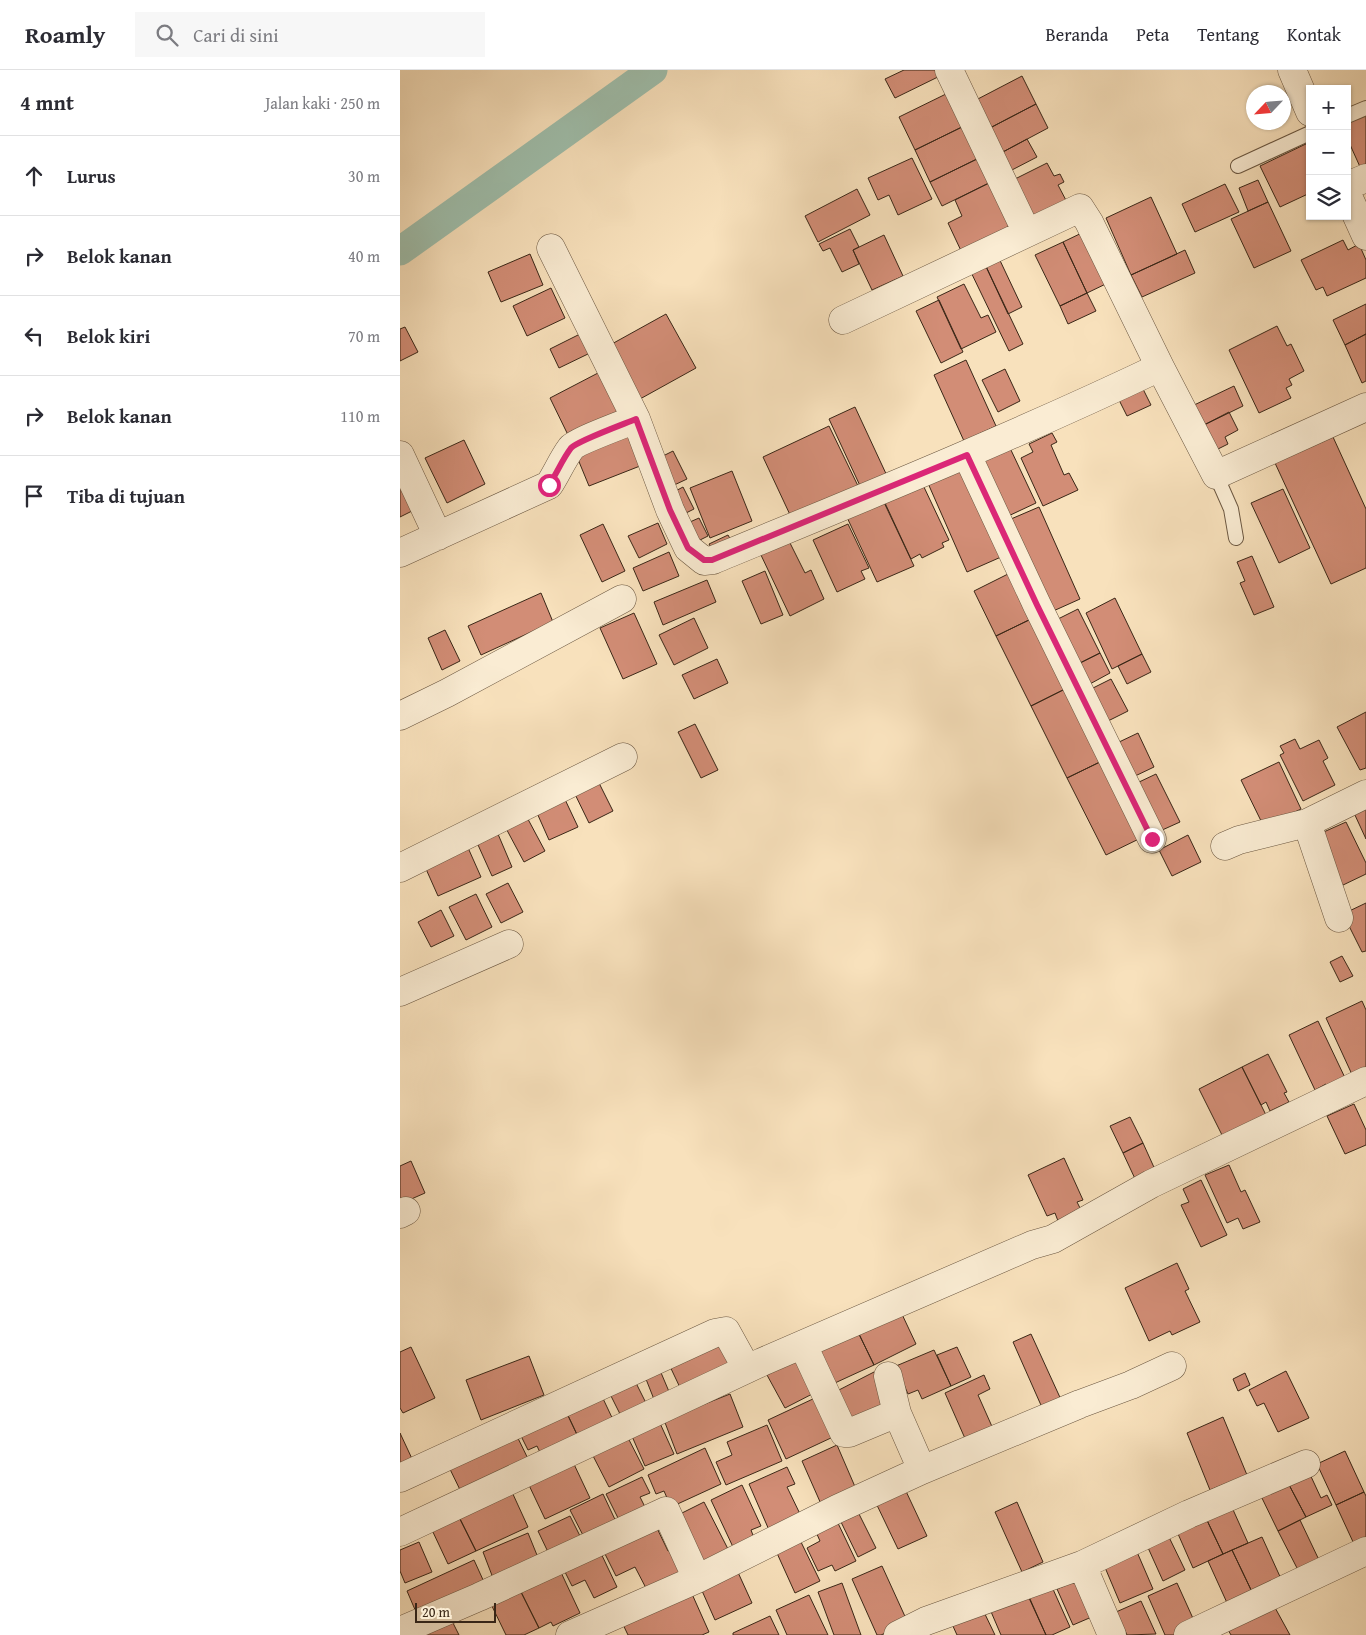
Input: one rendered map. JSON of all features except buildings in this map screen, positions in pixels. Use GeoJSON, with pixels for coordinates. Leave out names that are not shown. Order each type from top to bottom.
{"type":"FeatureCollection","features":[{"type":"Feature","properties":{"kind":"street"},"geometry":{"type":"LineString","coordinates":[[949,70],[1027,232]]}},
{"type":"Feature","properties":{"kind":"street"},"geometry":{"type":"LineString","coordinates":[[1292,70],[1306,103]]}},
{"type":"Feature","properties":{"kind":"street"},"geometry":{"type":"LineString","coordinates":[[1351,184],[1366,178]]}},
{"type":"Feature","properties":{"kind":"street"},"geometry":{"type":"LineString","coordinates":[[1351,203],[1366,236]]}},
{"type":"Feature","properties":{"kind":"street"},"geometry":{"type":"LineString","coordinates":[[843,320],[1080,208],[1216,475],[1366,407]]}},
{"type":"Feature","properties":{"kind":"street"},"geometry":{"type":"LineString","coordinates":[[551,248],[636,419],[670,510],[688,548],[704,560],[712,560],[967,455],[1160,368]]}},
{"type":"Feature","properties":{"kind":"street"},"geometry":{"type":"LineString","coordinates":[[400,553],[549,485],[573,446],[636,419]]}},
{"type":"Feature","properties":{"kind":"street"},"geometry":{"type":"LineString","coordinates":[[400,455],[438,536]]}},
{"type":"Feature","properties":{"kind":"street"},"geometry":{"type":"LineString","coordinates":[[967,455],[1037,605],[1152,839]]}},
{"type":"Feature","properties":{"kind":"street"},"geometry":{"type":"LineString","coordinates":[[400,716],[447,693],[622,599]]}},
{"type":"Feature","properties":{"kind":"street"},"geometry":{"type":"LineString","coordinates":[[400,868],[623,757]]}},
{"type":"Feature","properties":{"kind":"street"},"geometry":{"type":"LineString","coordinates":[[1225,846],[1239,840],[1307,823],[1366,794]]}},
{"type":"Feature","properties":{"kind":"street"},"geometry":{"type":"LineString","coordinates":[[1307,823],[1339,918]]}},
{"type":"Feature","properties":{"kind":"street"},"geometry":{"type":"LineString","coordinates":[[400,992],[509,944]]}},
{"type":"Feature","properties":{"kind":"street"},"geometry":{"type":"LineString","coordinates":[[400,1532],[747,1369],[1022,1249],[1052,1239],[1151,1184],[1366,1081]]}},
{"type":"Feature","properties":{"kind":"street"},"geometry":{"type":"LineString","coordinates":[[400,1478],[714,1333],[726,1331],[747,1369]]}},
{"type":"Feature","properties":{"kind":"street"},"geometry":{"type":"LineString","coordinates":[[803,1345],[844,1433],[849,1433],[897,1413]]}},
{"type":"Feature","properties":{"kind":"street"},"geometry":{"type":"LineString","coordinates":[[570,1635],[697,1578],[837,1509],[922,1470],[1080,1404],[1131,1385],[1172,1366]]}},
{"type":"Feature","properties":{"kind":"street"},"geometry":{"type":"LineString","coordinates":[[888,1376],[897,1413],[922,1470]]}},
{"type":"Feature","properties":{"kind":"street"},"geometry":{"type":"LineString","coordinates":[[898,1635],[926,1621],[1082,1565],[1189,1514],[1306,1464]]}},
{"type":"Feature","properties":{"kind":"street"},"geometry":{"type":"LineString","coordinates":[[400,1631],[479,1598],[666,1511],[697,1578]]}},
{"type":"Feature","properties":{"kind":"street"},"geometry":{"type":"LineString","coordinates":[[1188,1635],[1366,1550]]}},
{"type":"Feature","properties":{"kind":"street"},"geometry":{"type":"LineString","coordinates":[[1082,1565],[1112,1635]]}},
{"type":"Feature","properties":{"kind":"lane"},"geometry":{"type":"LineString","coordinates":[[1351,114],[1366,108]]}},
{"type":"Feature","properties":{"kind":"lane"},"geometry":{"type":"LineString","coordinates":[[1238,166],[1306,135]]}},
{"type":"Feature","properties":{"kind":"lane"},"geometry":{"type":"LineString","coordinates":[[1216,475],[1231,509],[1236,538]]}},
{"type":"Feature","properties":{"kind":"waterway"},"geometry":{"type":"LineString","coordinates":[[400,251],[653,70]]}},
{"type":"Feature","properties":{"kind":"route"},"geometry":{"type":"LineString","coordinates":[[549,485],[573,446],[636,419],[670,510],[688,548],[704,560],[712,560],[967,455],[1037,605],[1152,839]]}}]}
